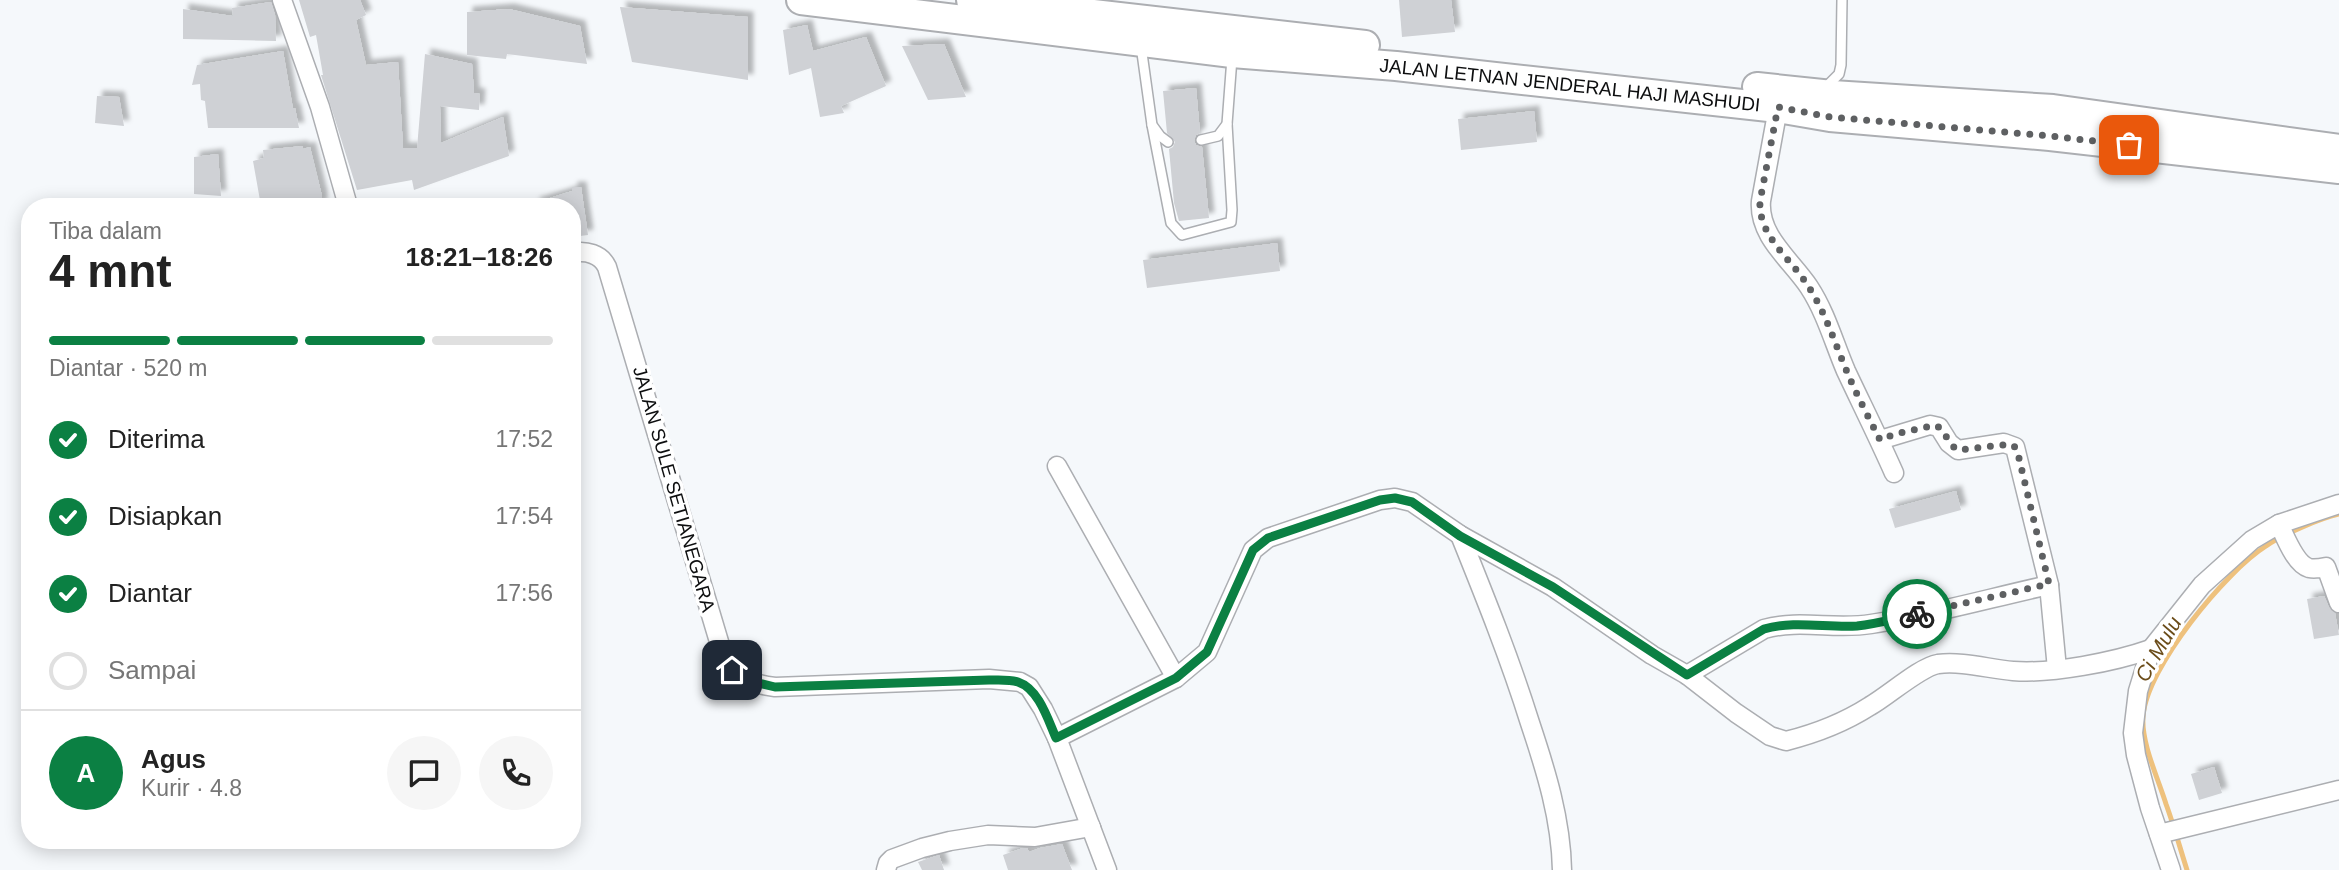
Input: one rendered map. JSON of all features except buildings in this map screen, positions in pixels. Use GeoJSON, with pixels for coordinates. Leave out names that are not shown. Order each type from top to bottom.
{"type":"FeatureCollection","features":[{"type":"Feature","properties":{"kind":"main road","name":"JALAN LETNAN JENDERAL HAJI MASHUDI"},"geometry":{"type":"LineString","coordinates":[[801,0],[1232,53],[1396,65],[1778,107],[1827,102],[2053,109],[2339,149]]}},
{"type":"Feature","properties":{"kind":"main road","name":"JALAN LETNAN JENDERAL HAJI MASHUDI"},"geometry":{"type":"LineString","coordinates":[[971,0],[1394,48],[1827,102],[2050,136],[2339,169]]}},
{"type":"Feature","properties":{"kind":"street"},"geometry":{"type":"LineString","coordinates":[[282,0],[320,107],[346,198]]}},
{"type":"Feature","properties":{"kind":"street"},"geometry":{"type":"LineString","coordinates":[[1778,107],[1760,201],[1761,216],[1767,232],[1805,281],[1821,308],[1894,473]]}},
{"type":"Feature","properties":{"kind":"street","name":"JALAN SULE SETIANEGARA"},"geometry":{"type":"LineString","coordinates":[[581,251],[599,257],[607,267],[625,319],[720,645],[732,670],[746,680],[775,687],[989,680],[1013,681],[1028,687],[1043,709],[1056,738],[1107,870]]}},
{"type":"Feature","properties":{"kind":"street"},"geometry":{"type":"LineString","coordinates":[[1880,440],[1930,425],[1939,427],[1949,443],[1958,450],[2004,443],[2013,445],[2018,454],[2049,584],[2057,669]]}},
{"type":"Feature","properties":{"kind":"street"},"geometry":{"type":"LineString","coordinates":[[1057,466],[1176,678]]}},
{"type":"Feature","properties":{"kind":"street"},"geometry":{"type":"LineString","coordinates":[[1056,738],[1176,678],[1207,652],[1253,550],[1268,538],[1368,504],[1395,498],[1412,502],[1460,536],[1553,587],[1687,675],[1770,736],[1786,741],[1857,714],[1924,670],[1937,665],[1968,665],[2015,671],[2057,669],[2133,655],[2151,649]]}},
{"type":"Feature","properties":{"kind":"street"},"geometry":{"type":"LineString","coordinates":[[2171,870],[2136,755],[2133,733],[2138,691],[2151,649],[2202,585],[2252,540],[2280,526],[2339,504]]}},
{"type":"Feature","properties":{"kind":"street"},"geometry":{"type":"LineString","coordinates":[[2280,526],[2302,565],[2310,568],[2326,567],[2339,603]]}},
{"type":"Feature","properties":{"kind":"street"},"geometry":{"type":"LineString","coordinates":[[1460,536],[1508,653],[1549,780],[1558,825],[1562,870]]}},
{"type":"Feature","properties":{"kind":"street"},"geometry":{"type":"LineString","coordinates":[[1687,675],[1773,626],[1872,624],[2049,584]]}},
{"type":"Feature","properties":{"kind":"street"},"geometry":{"type":"LineString","coordinates":[[2161,834],[2339,790]]}},
{"type":"Feature","properties":{"kind":"street"},"geometry":{"type":"LineString","coordinates":[[886,870],[892,859],[950,841],[988,835],[1035,837],[1091,827]]}},
{"type":"Feature","properties":{"kind":"lane"},"geometry":{"type":"LineString","coordinates":[[1827,102],[1839,74],[1842,0]]}},
{"type":"Feature","properties":{"kind":"lane"},"geometry":{"type":"LineString","coordinates":[[1140,42],[1152,125],[1171,223],[1182,235],[1231,222],[1227,124],[1232,53]]}},
{"type":"Feature","properties":{"kind":"lane"},"geometry":{"type":"LineString","coordinates":[[1201,140],[1218,136],[1227,124]]}},
{"type":"Feature","properties":{"kind":"lane"},"geometry":{"type":"LineString","coordinates":[[1152,125],[1168,142]]}},
{"type":"Feature","properties":{"kind":"waterway","name":"Ci Mulu"},"geometry":{"type":"LineString","coordinates":[[2187,870],[2151,760],[2143,726],[2148,696],[2158,672],[2210,598],[2249,559],[2301,527],[2339,514]]}},
{"type":"Feature","properties":{"kind":"way so far"},"geometry":{"type":"LineString","coordinates":[[1917,614],[2049,584],[2018,454],[2015,447],[2004,443],[1958,450],[1935,425],[1880,440],[1821,308],[1805,281],[1767,232],[1761,216],[1760,201],[1778,107],[1830,117],[2129,145]]}},
{"type":"Feature","properties":{"kind":"route"},"geometry":{"type":"LineString","coordinates":[[732,670],[746,680],[775,687],[989,680],[1020,682],[1028,687],[1043,709],[1056,738],[1176,678],[1207,652],[1253,550],[1268,538],[1380,500],[1395,498],[1412,502],[1460,536],[1553,587],[1687,675],[1773,626],[1857,626],[1917,614]]}}]}
